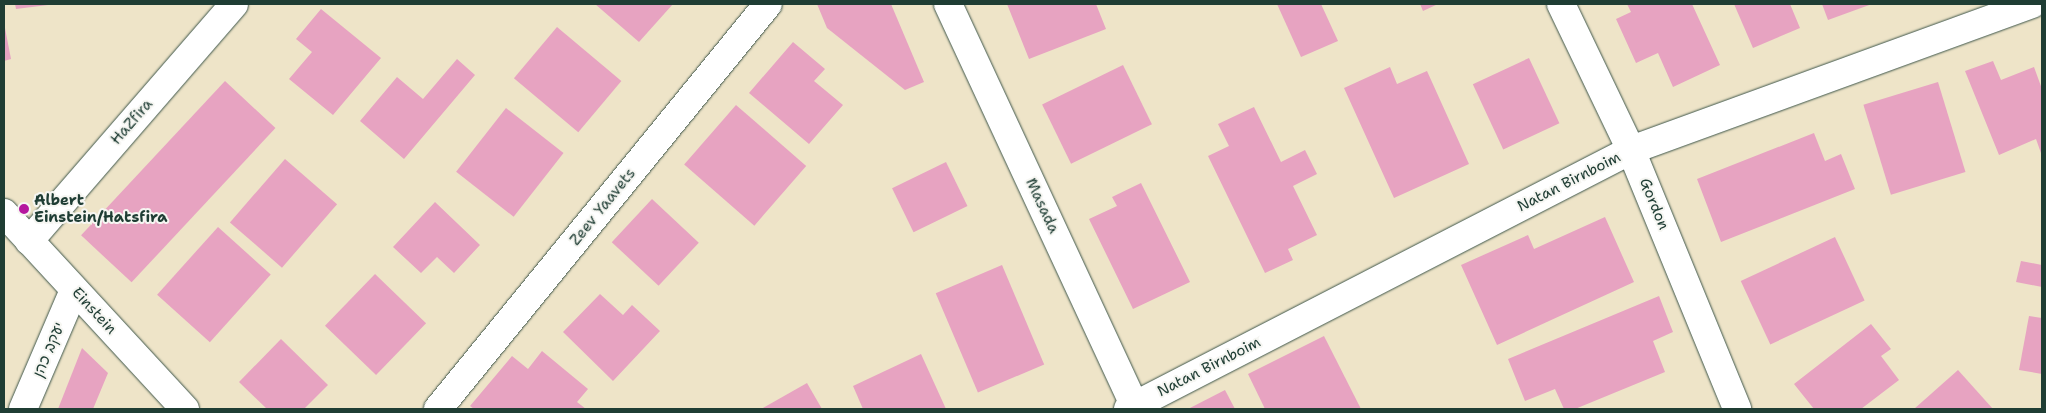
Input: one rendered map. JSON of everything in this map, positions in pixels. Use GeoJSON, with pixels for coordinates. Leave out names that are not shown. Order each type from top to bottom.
{"type":"FeatureCollection","features":[{"type":"Feature","properties":{"kind":"street","name":"HaZfira"},"geometry":{"type":"LineString","coordinates":[[29,241],[234,4]]}},
{"type":"Feature","properties":{"kind":"street","name":"Zeev Yaavets"},"geometry":{"type":"LineString","coordinates":[[438,409],[768,4]]}},
{"type":"Feature","properties":{"kind":"street","name":"Masada"},"geometry":{"type":"LineString","coordinates":[[948,4],[1133,408]]}},
{"type":"Feature","properties":{"kind":"street","name":"Gordon"},"geometry":{"type":"LineString","coordinates":[[1561,4],[1631,150],[1737,409]]}},
{"type":"Feature","properties":{"kind":"street","name":"Natan Birnboim"},"geometry":{"type":"LineString","coordinates":[[1133,408],[1631,150],[2032,4]]}},
{"type":"Feature","properties":{"kind":"street","name":"Einstein"},"geometry":{"type":"LineString","coordinates":[[4,213],[185,409]]}},
{"type":"Feature","properties":{"kind":"street","name":"יעקב כהן"},"geometry":{"type":"LineString","coordinates":[[23,409],[74,290]]}},
{"type":"Feature","properties":{"kind":"building"},"geometry":{"type":"Polygon","coordinates":[[[15,4],[48,4],[48,5],[16,9],[15,4]]]}},
{"type":"Feature","properties":{"kind":"building"},"geometry":{"type":"Polygon","coordinates":[[[595,4],[673,4],[639,42],[595,4]]]}},
{"type":"Feature","properties":{"kind":"building"},"geometry":{"type":"Polygon","coordinates":[[[817,4],[891,4],[924,82],[905,90],[827,28],[817,4]]]}},
{"type":"Feature","properties":{"kind":"building"},"geometry":{"type":"Polygon","coordinates":[[[1007,4],[1096,4],[1106,29],[1029,59],[1007,4]]]}},
{"type":"Feature","properties":{"kind":"building"},"geometry":{"type":"Polygon","coordinates":[[[1277,4],[1321,4],[1338,41],[1301,57],[1277,4]]]}},
{"type":"Feature","properties":{"kind":"building"},"geometry":{"type":"Polygon","coordinates":[[[1420,4],[1438,4],[1423,11],[1420,4]]]}},
{"type":"Feature","properties":{"kind":"building"},"geometry":{"type":"Polygon","coordinates":[[[1627,4],[1692,4],[1720,65],[1673,87],[1658,53],[1636,63],[1616,19],[1631,12],[1627,4]]]}},
{"type":"Feature","properties":{"kind":"building"},"geometry":{"type":"Polygon","coordinates":[[[1734,4],[1790,4],[1800,28],[1753,48],[1734,4]]]}},
{"type":"Feature","properties":{"kind":"building"},"geometry":{"type":"Polygon","coordinates":[[[1822,4],[1872,4],[1828,20],[1822,4]]]}},
{"type":"Feature","properties":{"kind":"building"},"geometry":{"type":"Polygon","coordinates":[[[321,9],[381,58],[333,115],[289,79],[312,52],[296,39],[321,9]]]}},
{"type":"Feature","properties":{"kind":"building"},"geometry":{"type":"Polygon","coordinates":[[[4,23],[11,59],[4,61],[4,23]]]}},
{"type":"Feature","properties":{"kind":"building"},"geometry":{"type":"Polygon","coordinates":[[[557,27],[621,81],[578,132],[514,78],[557,27]]]}},
{"type":"Feature","properties":{"kind":"building"},"geometry":{"type":"Polygon","coordinates":[[[793,42],[825,69],[814,81],[843,105],[809,144],[749,93],[793,42]]]}},
{"type":"Feature","properties":{"kind":"building"},"geometry":{"type":"Polygon","coordinates":[[[1529,58],[1559,123],[1503,149],[1473,84],[1529,58]]]}},
{"type":"Feature","properties":{"kind":"building"},"geometry":{"type":"Polygon","coordinates":[[[457,59],[475,75],[404,159],[360,121],[397,77],[423,99],[457,59]]]}},
{"type":"Feature","properties":{"kind":"building"},"geometry":{"type":"Polygon","coordinates":[[[1993,61],[2001,80],[2034,67],[2042,89],[2042,156],[2036,139],[1999,155],[1965,71],[1993,61]]]}},
{"type":"Feature","properties":{"kind":"building"},"geometry":{"type":"Polygon","coordinates":[[[1123,65],[1152,124],[1071,164],[1042,104],[1123,65]]]}},
{"type":"Feature","properties":{"kind":"building"},"geometry":{"type":"Polygon","coordinates":[[[1390,67],[1397,84],[1427,71],[1469,164],[1394,198],[1344,88],[1390,67]]]}},
{"type":"Feature","properties":{"kind":"building"},"geometry":{"type":"Polygon","coordinates":[[[225,81],[275,128],[132,282],[81,235],[225,81]]]}},
{"type":"Feature","properties":{"kind":"building"},"geometry":{"type":"Polygon","coordinates":[[[1938,82],[1965,172],[1891,195],[1863,105],[1938,82]]]}},
{"type":"Feature","properties":{"kind":"building"},"geometry":{"type":"Polygon","coordinates":[[[736,105],[806,166],[754,226],[684,165],[736,105]]]}},
{"type":"Feature","properties":{"kind":"building"},"geometry":{"type":"Polygon","coordinates":[[[1254,107],[1281,162],[1305,150],[1317,174],[1293,186],[1317,235],[1288,249],[1293,260],[1265,273],[1208,156],[1229,146],[1218,124],[1254,107]]]}},
{"type":"Feature","properties":{"kind":"building"},"geometry":{"type":"Polygon","coordinates":[[[506,108],[564,153],[514,217],[456,172],[506,108]]]}},
{"type":"Feature","properties":{"kind":"building"},"geometry":{"type":"Polygon","coordinates":[[[1814,133],[1825,161],[1841,154],[1855,189],[1721,242],[1697,179],[1814,133]]]}},
{"type":"Feature","properties":{"kind":"building"},"geometry":{"type":"Polygon","coordinates":[[[285,159],[337,204],[282,268],[230,222],[285,159]]]}},
{"type":"Feature","properties":{"kind":"building"},"geometry":{"type":"Polygon","coordinates":[[[946,162],[967,206],[914,232],[892,188],[946,162]]]}},
{"type":"Feature","properties":{"kind":"building"},"geometry":{"type":"Polygon","coordinates":[[[1141,183],[1190,282],[1133,309],[1089,219],[1117,206],[1112,197],[1141,183]]]}},
{"type":"Feature","properties":{"kind":"building"},"geometry":{"type":"Polygon","coordinates":[[[652,199],[699,243],[659,286],[612,242],[652,199]]]}},
{"type":"Feature","properties":{"kind":"building"},"geometry":{"type":"Polygon","coordinates":[[[435,202],[480,245],[454,273],[437,257],[421,273],[393,247],[435,202]]]}},
{"type":"Feature","properties":{"kind":"building"},"geometry":{"type":"Polygon","coordinates":[[[1605,217],[1634,282],[1497,345],[1461,265],[1528,235],[1534,249],[1605,217]]]}},
{"type":"Feature","properties":{"kind":"building"},"geometry":{"type":"Polygon","coordinates":[[[218,227],[271,275],[210,342],[157,295],[218,227]]]}},
{"type":"Feature","properties":{"kind":"building"},"geometry":{"type":"Polygon","coordinates":[[[1835,237],[1865,300],[1770,344],[1741,281],[1835,237]]]}},
{"type":"Feature","properties":{"kind":"building"},"geometry":{"type":"Polygon","coordinates":[[[2021,261],[2042,265],[2042,287],[2016,282],[2021,261]]]}},
{"type":"Feature","properties":{"kind":"building"},"geometry":{"type":"Polygon","coordinates":[[[1002,265],[1044,364],[978,393],[936,293],[1002,265]]]}},
{"type":"Feature","properties":{"kind":"building"},"geometry":{"type":"Polygon","coordinates":[[[375,274],[426,323],[376,375],[325,326],[375,274]]]}},
{"type":"Feature","properties":{"kind":"building"},"geometry":{"type":"Polygon","coordinates":[[[600,294],[623,315],[632,305],[660,331],[613,381],[563,332],[600,294]]]}},
{"type":"Feature","properties":{"kind":"building"},"geometry":{"type":"Polygon","coordinates":[[[1659,296],[1673,332],[1653,341],[1665,372],[1575,409],[1564,409],[1555,389],[1525,401],[1508,359],[1659,296]]]}},
{"type":"Feature","properties":{"kind":"building"},"geometry":{"type":"Polygon","coordinates":[[[2029,316],[2042,318],[2042,374],[2019,370],[2029,316]]]}},
{"type":"Feature","properties":{"kind":"building"},"geometry":{"type":"Polygon","coordinates":[[[1871,324],[1891,349],[1881,356],[1899,380],[1861,409],[1814,409],[1794,384],[1871,324]]]}},
{"type":"Feature","properties":{"kind":"building"},"geometry":{"type":"Polygon","coordinates":[[[1324,336],[1361,409],[1265,409],[1248,374],[1324,336]]]}},
{"type":"Feature","properties":{"kind":"building"},"geometry":{"type":"Polygon","coordinates":[[[281,339],[328,385],[304,409],[267,409],[239,382],[281,339]]]}},
{"type":"Feature","properties":{"kind":"building"},"geometry":{"type":"Polygon","coordinates":[[[82,348],[108,373],[93,409],[58,409],[82,348]]]}},
{"type":"Feature","properties":{"kind":"building"},"geometry":{"type":"Polygon","coordinates":[[[542,351],[588,389],[577,402],[586,409],[474,409],[470,406],[512,356],[528,369],[542,351]]]}},
{"type":"Feature","properties":{"kind":"building"},"geometry":{"type":"Polygon","coordinates":[[[921,354],[946,409],[863,409],[853,386],[921,354]]]}},
{"type":"Feature","properties":{"kind":"building"},"geometry":{"type":"Polygon","coordinates":[[[1958,370],[1993,409],[1914,409],[1958,370]]]}},
{"type":"Feature","properties":{"kind":"building"},"geometry":{"type":"Polygon","coordinates":[[[807,383],[822,409],[761,409],[807,383]]]}},
{"type":"Feature","properties":{"kind":"building"},"geometry":{"type":"Polygon","coordinates":[[[1225,390],[1235,409],[1188,409],[1225,390]]]}},
{"type":"Feature","properties":{"kind":"place","name":"Albert Einstein/Hatsfira"},"geometry":{"type":"Point","coordinates":[24,209]}}]}
